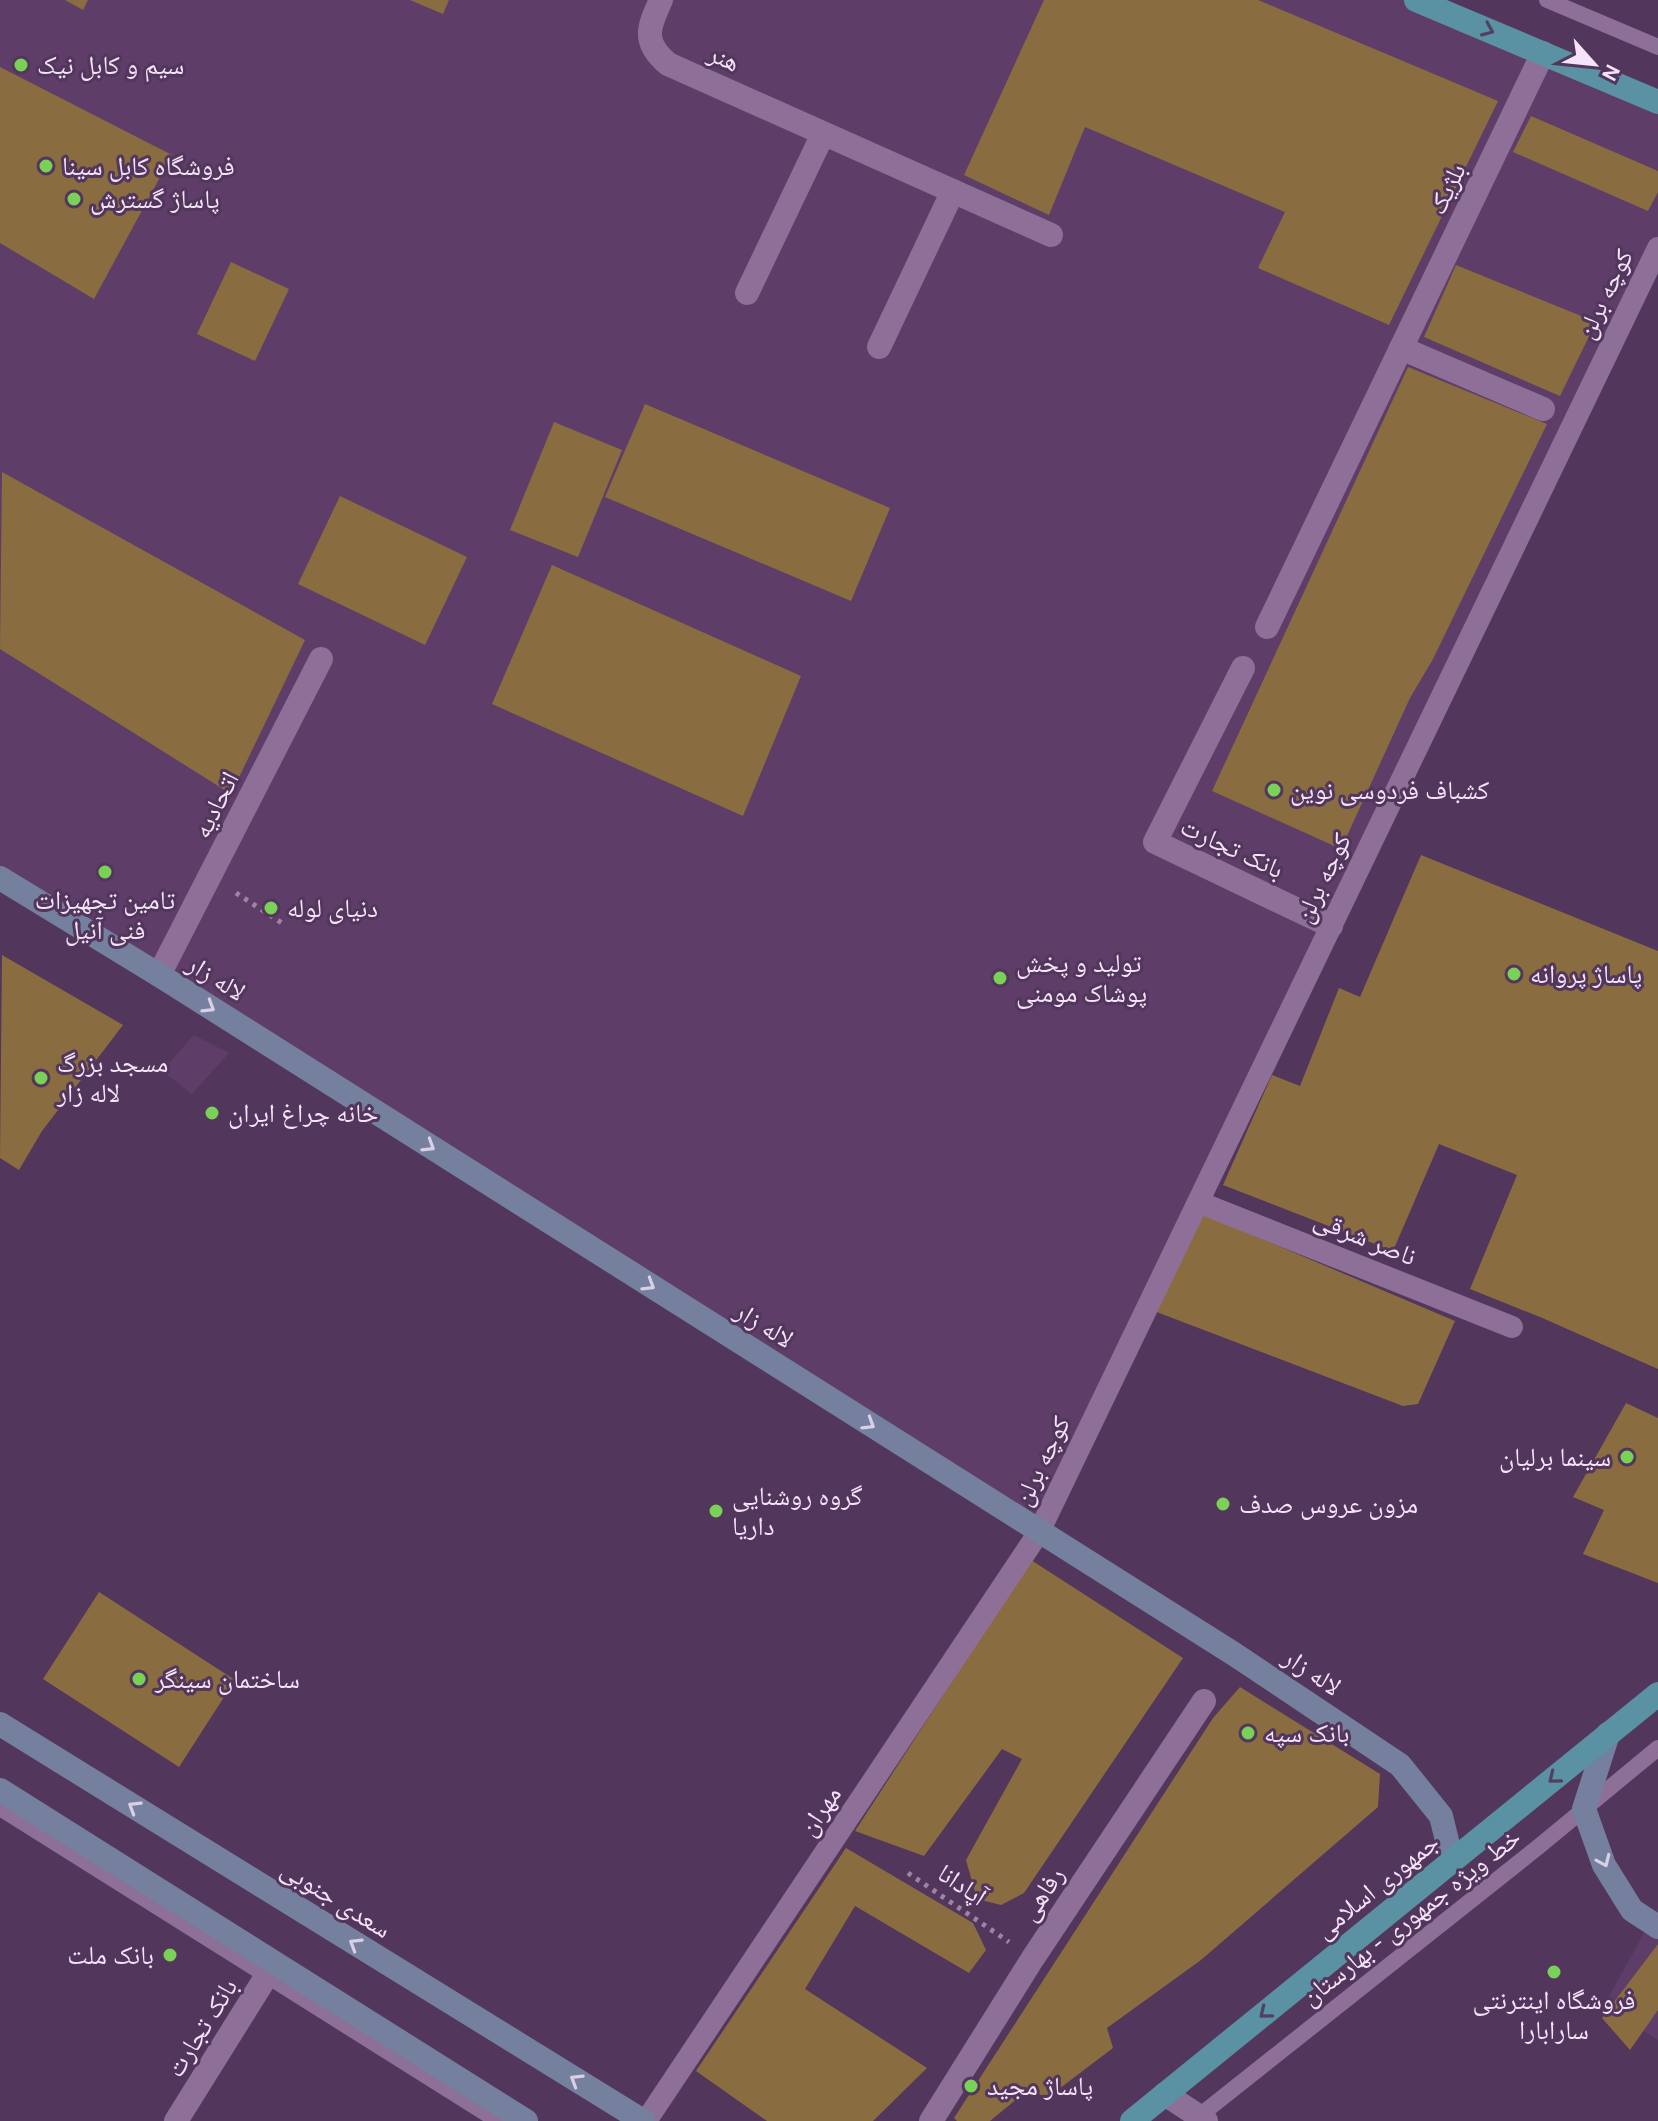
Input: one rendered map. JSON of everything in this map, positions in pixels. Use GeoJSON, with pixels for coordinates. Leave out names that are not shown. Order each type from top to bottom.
{"type":"FeatureCollection","features":[{"type":"Feature","properties":{"kind":"main road"},"geometry":{"type":"LineString","coordinates":[[1416,0],[1658,102]]}},
{"type":"Feature","properties":{"kind":"main road","name":"لاله زار"},"geometry":{"type":"LineString","coordinates":[[0,878],[159,975],[1234,1654],[1400,1765],[1441,1816],[1452,1861]]}},
{"type":"Feature","properties":{"kind":"main road","name":"جمهوری اسلامی"},"geometry":{"type":"LineString","coordinates":[[1132,2121],[1658,1694]]}},
{"type":"Feature","properties":{"kind":"main road","name":"سعدی جنوبی"},"geometry":{"type":"LineString","coordinates":[[0,1724],[644,2121]]}},
{"type":"Feature","properties":{"kind":"main road"},"geometry":{"type":"LineString","coordinates":[[1608,1734],[1584,1809],[1604,1865],[1625,1899],[1632,1910],[1658,1927]]}},
{"type":"Feature","properties":{"kind":"main road"},"geometry":{"type":"LineString","coordinates":[[0,1790],[271,1970],[526,2121]]}},
{"type":"Feature","properties":{"kind":"street","name":"هنر"},"geometry":{"type":"LineString","coordinates":[[661,0],[650,24],[650,38],[655,53],[668,64],[1051,235]]}},
{"type":"Feature","properties":{"kind":"street","name":"بلژیک"},"geometry":{"type":"LineString","coordinates":[[1267,627],[1373,380],[1401,348],[1543,53]]}},
{"type":"Feature","properties":{"kind":"street"},"geometry":{"type":"LineString","coordinates":[[747,293],[823,134]]}},
{"type":"Feature","properties":{"kind":"street"},"geometry":{"type":"LineString","coordinates":[[879,347],[953,191]]}},
{"type":"Feature","properties":{"kind":"street","name":"کوچه برلن"},"geometry":{"type":"LineString","coordinates":[[1039,1532],[1658,248]]}},
{"type":"Feature","properties":{"kind":"street"},"geometry":{"type":"LineString","coordinates":[[1401,348],[1543,409]]}},
{"type":"Feature","properties":{"kind":"street","name":"اتحادیه"},"geometry":{"type":"LineString","coordinates":[[159,975],[212,877],[321,659]]}},
{"type":"Feature","properties":{"kind":"street","name":"بانک تجارت"},"geometry":{"type":"LineString","coordinates":[[1243,668],[1155,842],[1331,926]]}},
{"type":"Feature","properties":{"kind":"street","name":"ناصر شرقی"},"geometry":{"type":"LineString","coordinates":[[1198,1202],[1512,1327]]}},
{"type":"Feature","properties":{"kind":"street","name":"مهران"},"geometry":{"type":"LineString","coordinates":[[644,2121],[1039,1532]]}},
{"type":"Feature","properties":{"kind":"street","name":"رفاهی"},"geometry":{"type":"LineString","coordinates":[[931,2121],[1033,1958],[1204,1701]]}},
{"type":"Feature","properties":{"kind":"street","name":"بانک تجارت"},"geometry":{"type":"LineString","coordinates":[[176,2121],[271,1970]]}},
{"type":"Feature","properties":{"kind":"street"},"geometry":{"type":"LineString","coordinates":[[1165,2094],[1199,2119]]}},
{"type":"Feature","properties":{"kind":"lane"},"geometry":{"type":"LineString","coordinates":[[1547,0],[1658,47]]}},
{"type":"Feature","properties":{"kind":"lane","name":"خط ویژه جمهوری - بهارستان"},"geometry":{"type":"LineString","coordinates":[[1199,2119],[1658,1748]]}},
{"type":"Feature","properties":{"kind":"lane"},"geometry":{"type":"LineString","coordinates":[[0,1808],[271,1970],[498,2121]]}},
{"type":"Feature","properties":{"kind":"path"},"geometry":{"type":"LineString","coordinates":[[212,877],[282,923]]}},
{"type":"Feature","properties":{"kind":"path","name":"آپادانا"},"geometry":{"type":"LineString","coordinates":[[908,1873],[1033,1958]]}},
{"type":"Feature","properties":{"kind":"shaded area"},"geometry":{"type":"Polygon","coordinates":[[[0,0],[1416,0],[1658,102],[1658,249],[1039,1532],[0,874],[0,0]]]}},
{"type":"Feature","properties":{"kind":"shaded area","name":"خانه چراغ ایران"},"geometry":{"type":"Polygon","coordinates":[[[194,1035],[229,1053],[192,1094],[162,1071],[194,1035]]]}},
{"type":"Feature","properties":{"kind":"shaded area"},"geometry":{"type":"Polygon","coordinates":[[[1658,1908],[1658,2040],[1604,2005],[1658,1908]]]}},
{"type":"Feature","properties":{"kind":"building"},"geometry":{"type":"Polygon","coordinates":[[[65,0],[88,0],[83,10],[65,0]]]}},
{"type":"Feature","properties":{"kind":"building"},"geometry":{"type":"Polygon","coordinates":[[[410,0],[449,0],[443,14],[410,0]]]}},
{"type":"Feature","properties":{"kind":"building"},"geometry":{"type":"Polygon","coordinates":[[[1044,0],[1258,0],[1498,101],[1389,325],[1258,268],[1285,212],[1085,127],[1049,215],[964,175],[1044,0]]]}},
{"type":"Feature","properties":{"kind":"building","name":"پاساژ گسترش"},"geometry":{"type":"Polygon","coordinates":[[[0,67],[172,155],[94,299],[0,243],[0,67]]]}},
{"type":"Feature","properties":{"kind":"building"},"geometry":{"type":"Polygon","coordinates":[[[1531,116],[1658,171],[1658,192],[1648,211],[1513,152],[1531,116]]]}},
{"type":"Feature","properties":{"kind":"building"},"geometry":{"type":"Polygon","coordinates":[[[231,262],[289,289],[255,361],[197,334],[231,262]]]}},
{"type":"Feature","properties":{"kind":"building"},"geometry":{"type":"Polygon","coordinates":[[[1456,265],[1596,322],[1560,396],[1424,337],[1456,265]]]}},
{"type":"Feature","properties":{"kind":"building"},"geometry":{"type":"Polygon","coordinates":[[[1408,367],[1547,424],[1433,659],[1410,698],[1341,849],[1212,791],[1408,367]]]}},
{"type":"Feature","properties":{"kind":"building"},"geometry":{"type":"Polygon","coordinates":[[[645,404],[890,508],[851,601],[605,497],[645,404]]]}},
{"type":"Feature","properties":{"kind":"building"},"geometry":{"type":"Polygon","coordinates":[[[554,422],[622,450],[578,557],[510,530],[554,422]]]}},
{"type":"Feature","properties":{"kind":"building"},"geometry":{"type":"Polygon","coordinates":[[[2,472],[305,640],[231,794],[0,649],[2,472]]]}},
{"type":"Feature","properties":{"kind":"building"},"geometry":{"type":"Polygon","coordinates":[[[340,496],[467,557],[425,645],[298,584],[340,496]]]}},
{"type":"Feature","properties":{"kind":"building"},"geometry":{"type":"Polygon","coordinates":[[[552,565],[801,676],[743,816],[492,704],[552,565]]]}},
{"type":"Feature","properties":{"kind":"building"},"geometry":{"type":"Polygon","coordinates":[[[1421,855],[1658,951],[1658,1369],[1470,1289],[1517,1175],[1439,1144],[1393,1251],[1223,1185],[1272,1075],[1300,1086],[1339,988],[1360,997],[1421,855]]]}},
{"type":"Feature","properties":{"kind":"building","name":"مسجد بزرگ لاله زار"},"geometry":{"type":"Polygon","coordinates":[[[2,955],[123,1025],[42,1131],[19,1170],[0,1158],[2,955]]]}},
{"type":"Feature","properties":{"kind":"building"},"geometry":{"type":"Polygon","coordinates":[[[1201,1213],[1455,1321],[1418,1404],[1403,1406],[1154,1311],[1201,1213]]]}},
{"type":"Feature","properties":{"kind":"building","name":"سینما برلیان"},"geometry":{"type":"Polygon","coordinates":[[[1626,1403],[1658,1418],[1658,1583],[1583,1554],[1604,1510],[1573,1497],[1626,1403]]]}},
{"type":"Feature","properties":{"kind":"building"},"geometry":{"type":"Polygon","coordinates":[[[1031,1560],[1183,1658],[1024,1893],[1001,1905],[977,1899],[966,1860],[1022,1759],[1002,1749],[924,1856],[855,1831],[1031,1560]]]}},
{"type":"Feature","properties":{"kind":"building","name":"ساختمان سینگر"},"geometry":{"type":"Polygon","coordinates":[[[99,1592],[235,1680],[179,1767],[43,1679],[99,1592]]]}},
{"type":"Feature","properties":{"kind":"building"},"geometry":{"type":"Polygon","coordinates":[[[1240,1687],[1380,1774],[1378,1807],[1201,1960],[1107,2028],[1113,2048],[1047,2098],[1029,2089],[990,2121],[957,2121],[954,2118],[1213,1718],[1240,1687]]]}},
{"type":"Feature","properties":{"kind":"building"},"geometry":{"type":"Polygon","coordinates":[[[846,1848],[973,1923],[986,1950],[969,1973],[855,1906],[805,1989],[927,2068],[873,2121],[767,2121],[696,2071],[846,1848]]]}},
{"type":"Feature","properties":{"kind":"building"},"geometry":{"type":"Polygon","coordinates":[[[1658,1944],[1658,2010],[1630,2050],[1602,2018],[1658,1944]]]}},
{"type":"Feature","properties":{"kind":"place","name":"سیم و کابل نیک"},"geometry":{"type":"Point","coordinates":[21,65]}},
{"type":"Feature","properties":{"kind":"place","name":"فروشگاه کابل سینا"},"geometry":{"type":"Point","coordinates":[46,166]}},
{"type":"Feature","properties":{"kind":"place","name":"پاساژ گسترش"},"geometry":{"type":"Point","coordinates":[74,199]}},
{"type":"Feature","properties":{"kind":"place","name":"کشباف فردوسی نوین"},"geometry":{"type":"Point","coordinates":[1274,790]}},
{"type":"Feature","properties":{"kind":"place","name":"تامین تجهیزات فنی آنیل"},"geometry":{"type":"Point","coordinates":[105,872]}},
{"type":"Feature","properties":{"kind":"place","name":"دنیای لوله"},"geometry":{"type":"Point","coordinates":[271,908]}},
{"type":"Feature","properties":{"kind":"place","name":"پاساژ پروانه"},"geometry":{"type":"Point","coordinates":[1514,974]}},
{"type":"Feature","properties":{"kind":"place","name":"تولید و پخش پوشاک مومنی"},"geometry":{"type":"Point","coordinates":[1000,978]}},
{"type":"Feature","properties":{"kind":"place","name":"مسجد بزرگ لاله زار"},"geometry":{"type":"Point","coordinates":[41,1078]}},
{"type":"Feature","properties":{"kind":"place","name":"خانه چراغ ایران"},"geometry":{"type":"Point","coordinates":[212,1113]}},
{"type":"Feature","properties":{"kind":"place","name":"سینما برلیان"},"geometry":{"type":"Point","coordinates":[1627,1457]}},
{"type":"Feature","properties":{"kind":"place","name":"مزون عروس صدف"},"geometry":{"type":"Point","coordinates":[1223,1504]}},
{"type":"Feature","properties":{"kind":"place","name":"گروه روشنایی داریا"},"geometry":{"type":"Point","coordinates":[716,1511]}},
{"type":"Feature","properties":{"kind":"place","name":"ساختمان سینگر"},"geometry":{"type":"Point","coordinates":[139,1679]}},
{"type":"Feature","properties":{"kind":"place","name":"بانک سپه"},"geometry":{"type":"Point","coordinates":[1248,1733]}},
{"type":"Feature","properties":{"kind":"place","name":"بانک ملت"},"geometry":{"type":"Point","coordinates":[170,1955]}},
{"type":"Feature","properties":{"kind":"place","name":"فروشگاه اینترنتی سارابارا"},"geometry":{"type":"Point","coordinates":[1554,1972]}},
{"type":"Feature","properties":{"kind":"place","name":"پاساژ مجید"},"geometry":{"type":"Point","coordinates":[971,2086]}}]}
